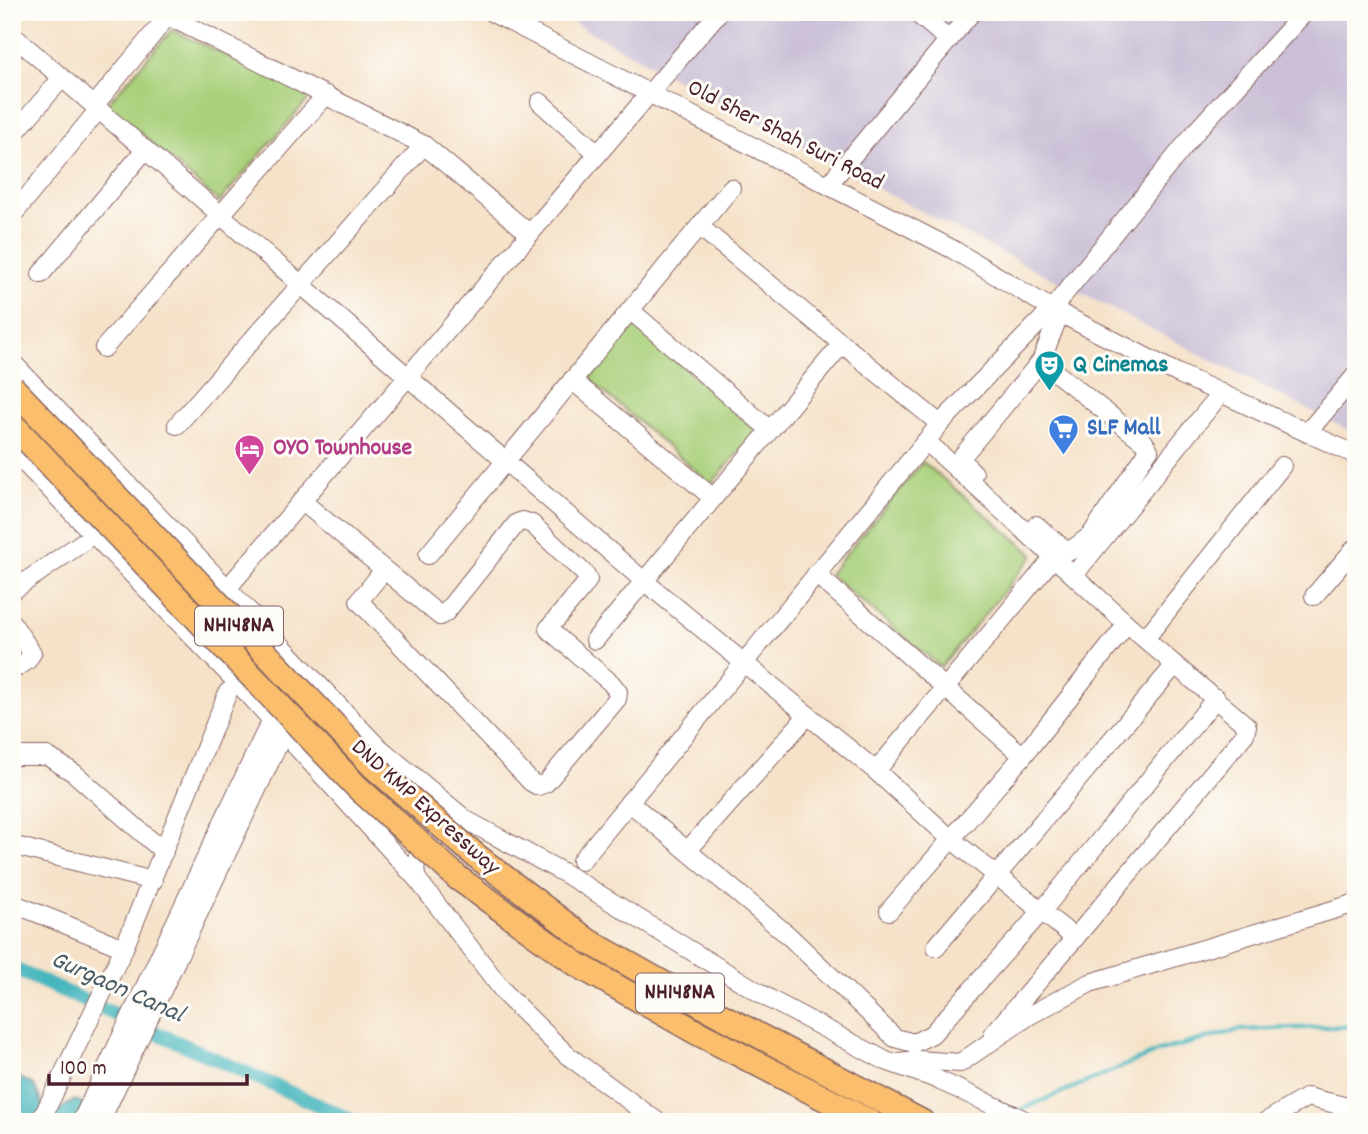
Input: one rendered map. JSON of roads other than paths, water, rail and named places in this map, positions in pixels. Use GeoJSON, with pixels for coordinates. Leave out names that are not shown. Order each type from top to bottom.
{"type":"FeatureCollection","features":[{"type":"Feature","properties":{"kind":"highway","name":"DND KMP Expressway"},"geometry":{"type":"LineString","coordinates":[[12,387],[374,767],[475,855],[588,941],[705,1007],[922,1122]]}},
{"type":"Feature","properties":{"kind":"highway","name":"DND KMP Expressway"},"geometry":{"type":"LineString","coordinates":[[12,424],[357,787],[458,878],[578,965],[696,1032],[870,1122]]}},
{"type":"Feature","properties":{"kind":"street","name":"Old Sher Shah Suri Road"},"geometry":{"type":"LineString","coordinates":[[491,12],[952,249],[1056,311],[1221,393],[1356,455]]}},
{"type":"Feature","properties":{"kind":"street"},"geometry":{"type":"LineString","coordinates":[[226,590],[719,12]]}},
{"type":"Feature","properties":{"kind":"street"},"geometry":{"type":"LineString","coordinates":[[915,12],[949,40]]}},
{"type":"Feature","properties":{"kind":"street"},"geometry":{"type":"LineString","coordinates":[[828,186],[972,12]]}},
{"type":"Feature","properties":{"kind":"street"},"geometry":{"type":"LineString","coordinates":[[581,862],[940,424],[1056,311],[1198,129],[1305,12]]}},
{"type":"Feature","properties":{"kind":"street"},"geometry":{"type":"LineString","coordinates":[[12,216],[170,14],[424,145],[530,234]]}},
{"type":"Feature","properties":{"kind":"street"},"geometry":{"type":"LineString","coordinates":[[17,39],[643,581],[876,771],[951,839],[1075,938]]}},
{"type":"Feature","properties":{"kind":"street"},"geometry":{"type":"LineString","coordinates":[[12,136],[62,78]]}},
{"type":"Feature","properties":{"kind":"street"},"geometry":{"type":"LineString","coordinates":[[104,348],[326,95]]}},
{"type":"Feature","properties":{"kind":"street"},"geometry":{"type":"LineString","coordinates":[[540,102],[598,154]]}},
{"type":"Feature","properties":{"kind":"street"},"geometry":{"type":"LineString","coordinates":[[177,425],[424,145]]}},
{"type":"Feature","properties":{"kind":"street"},"geometry":{"type":"LineString","coordinates":[[41,274],[145,150]]}},
{"type":"Feature","properties":{"kind":"street"},"geometry":{"type":"LineString","coordinates":[[428,555],[731,188]]}},
{"type":"Feature","properties":{"kind":"street"},"geometry":{"type":"LineString","coordinates":[[700,227],[940,424]]}},
{"type":"Feature","properties":{"kind":"street"},"geometry":{"type":"LineString","coordinates":[[630,310],[770,430]]}},
{"type":"Feature","properties":{"kind":"street"},"geometry":{"type":"LineString","coordinates":[[1041,361],[1144,442],[1149,450],[1090,536],[1070,551],[964,466],[960,459],[1041,361],[1056,311]]}},
{"type":"Feature","properties":{"kind":"street"},"geometry":{"type":"LineString","coordinates":[[595,640],[841,345]]}},
{"type":"Feature","properties":{"kind":"street"},"geometry":{"type":"LineString","coordinates":[[12,362],[375,744],[467,820],[566,874],[773,1001],[886,1061],[934,1078],[1029,1122]]}},
{"type":"Feature","properties":{"kind":"street"},"geometry":{"type":"LineString","coordinates":[[1307,433],[1356,375]]}},
{"type":"Feature","properties":{"kind":"street"},"geometry":{"type":"LineString","coordinates":[[572,380],[713,498]]}},
{"type":"Feature","properties":{"kind":"street"},"geometry":{"type":"LineString","coordinates":[[1074,575],[1221,393]]}},
{"type":"Feature","properties":{"kind":"street"},"geometry":{"type":"LineString","coordinates":[[926,442],[1127,624],[1245,722],[1248,731],[974,1056]]}},
{"type":"Feature","properties":{"kind":"street"},"geometry":{"type":"LineString","coordinates":[[12,450],[280,724],[417,879],[508,997],[567,1055],[659,1122]]}},
{"type":"Feature","properties":{"kind":"street"},"geometry":{"type":"LineString","coordinates":[[1145,639],[1282,466]]}},
{"type":"Feature","properties":{"kind":"street"},"geometry":{"type":"LineString","coordinates":[[303,502],[440,616],[517,523],[523,521],[532,524],[586,575],[588,580],[584,586],[548,629],[611,683],[618,692],[617,699],[546,783],[538,786],[531,782],[359,601],[384,570]]}},
{"type":"Feature","properties":{"kind":"street"},"geometry":{"type":"LineString","coordinates":[[12,591],[83,542]]}},
{"type":"Feature","properties":{"kind":"street"},"geometry":{"type":"LineString","coordinates":[[1314,596],[1356,547]]}},
{"type":"Feature","properties":{"kind":"street"},"geometry":{"type":"LineString","coordinates":[[876,771],[1054,557]]}},
{"type":"Feature","properties":{"kind":"street"},"geometry":{"type":"LineString","coordinates":[[816,575],[1023,756]]}},
{"type":"Feature","properties":{"kind":"street"},"geometry":{"type":"LineString","coordinates":[[12,623],[32,653],[27,662],[12,670]]}},
{"type":"Feature","properties":{"kind":"street"},"geometry":{"type":"LineString","coordinates":[[889,911],[1023,756],[1127,624]]}},
{"type":"Feature","properties":{"kind":"street"},"geometry":{"type":"LineString","coordinates":[[936,947],[1175,665]]}},
{"type":"Feature","properties":{"kind":"street"},"geometry":{"type":"LineString","coordinates":[[81,1122],[99,1109],[145,983],[280,724],[311,678]]}},
{"type":"Feature","properties":{"kind":"street"},"geometry":{"type":"LineString","coordinates":[[40,1122],[114,971],[228,692]]}},
{"type":"Feature","properties":{"kind":"street"},"geometry":{"type":"LineString","coordinates":[[629,802],[789,936],[882,1027],[905,1042],[924,1041],[1042,911],[1216,698]]}},
{"type":"Feature","properties":{"kind":"street"},"geometry":{"type":"LineString","coordinates":[[688,850],[808,715]]}},
{"type":"Feature","properties":{"kind":"street"},"geometry":{"type":"LineString","coordinates":[[111,1080],[162,991],[280,724]]}},
{"type":"Feature","properties":{"kind":"street"},"geometry":{"type":"LineString","coordinates":[[12,756],[47,757],[74,773],[164,852]]}},
{"type":"Feature","properties":{"kind":"street"},"geometry":{"type":"LineString","coordinates":[[417,879],[414,868],[420,852],[467,820]]}},
{"type":"Feature","properties":{"kind":"street"},"geometry":{"type":"LineString","coordinates":[[19,847],[153,881]]}},
{"type":"Feature","properties":{"kind":"street"},"geometry":{"type":"LineString","coordinates":[[12,903],[124,948]]}},
{"type":"Feature","properties":{"kind":"street"},"geometry":{"type":"LineString","coordinates":[[886,1061],[955,1064],[974,1056],[1030,1015],[1090,983],[1356,903]]}},
{"type":"Feature","properties":{"kind":"street"},"geometry":{"type":"LineString","coordinates":[[1265,1122],[1307,1097],[1320,1098],[1356,1110]]}},
{"type":"Feature","properties":{"kind":"water"},"geometry":{"type":"Polygon","coordinates":[[[12,1074],[34,1085],[44,1108],[60,1109],[75,1100],[120,1122],[12,1122],[12,1074]]]}},
{"type":"Feature","properties":{"kind":"waterway","name":"Gurgaon Canal"},"geometry":{"type":"LineString","coordinates":[[12,968],[356,1122]]}},
{"type":"Feature","properties":{"kind":"waterway"},"geometry":{"type":"LineString","coordinates":[[1018,1111],[1159,1051],[1239,1030],[1356,1026]]}},
{"type":"Feature","properties":{"kind":"waterway"},"geometry":{"type":"LineString","coordinates":[[994,1122],[1004,1117]]}},
{"type":"Feature","properties":{"kind":"place","name":"Q Cinemas"},"geometry":{"type":"Point","coordinates":[1050,393]}},
{"type":"Feature","properties":{"kind":"place","name":"SLF Mall"},"geometry":{"type":"Point","coordinates":[1064,456]}},
{"type":"Feature","properties":{"kind":"place","name":"OYO Townhouse"},"geometry":{"type":"Point","coordinates":[250,476]}}]}
